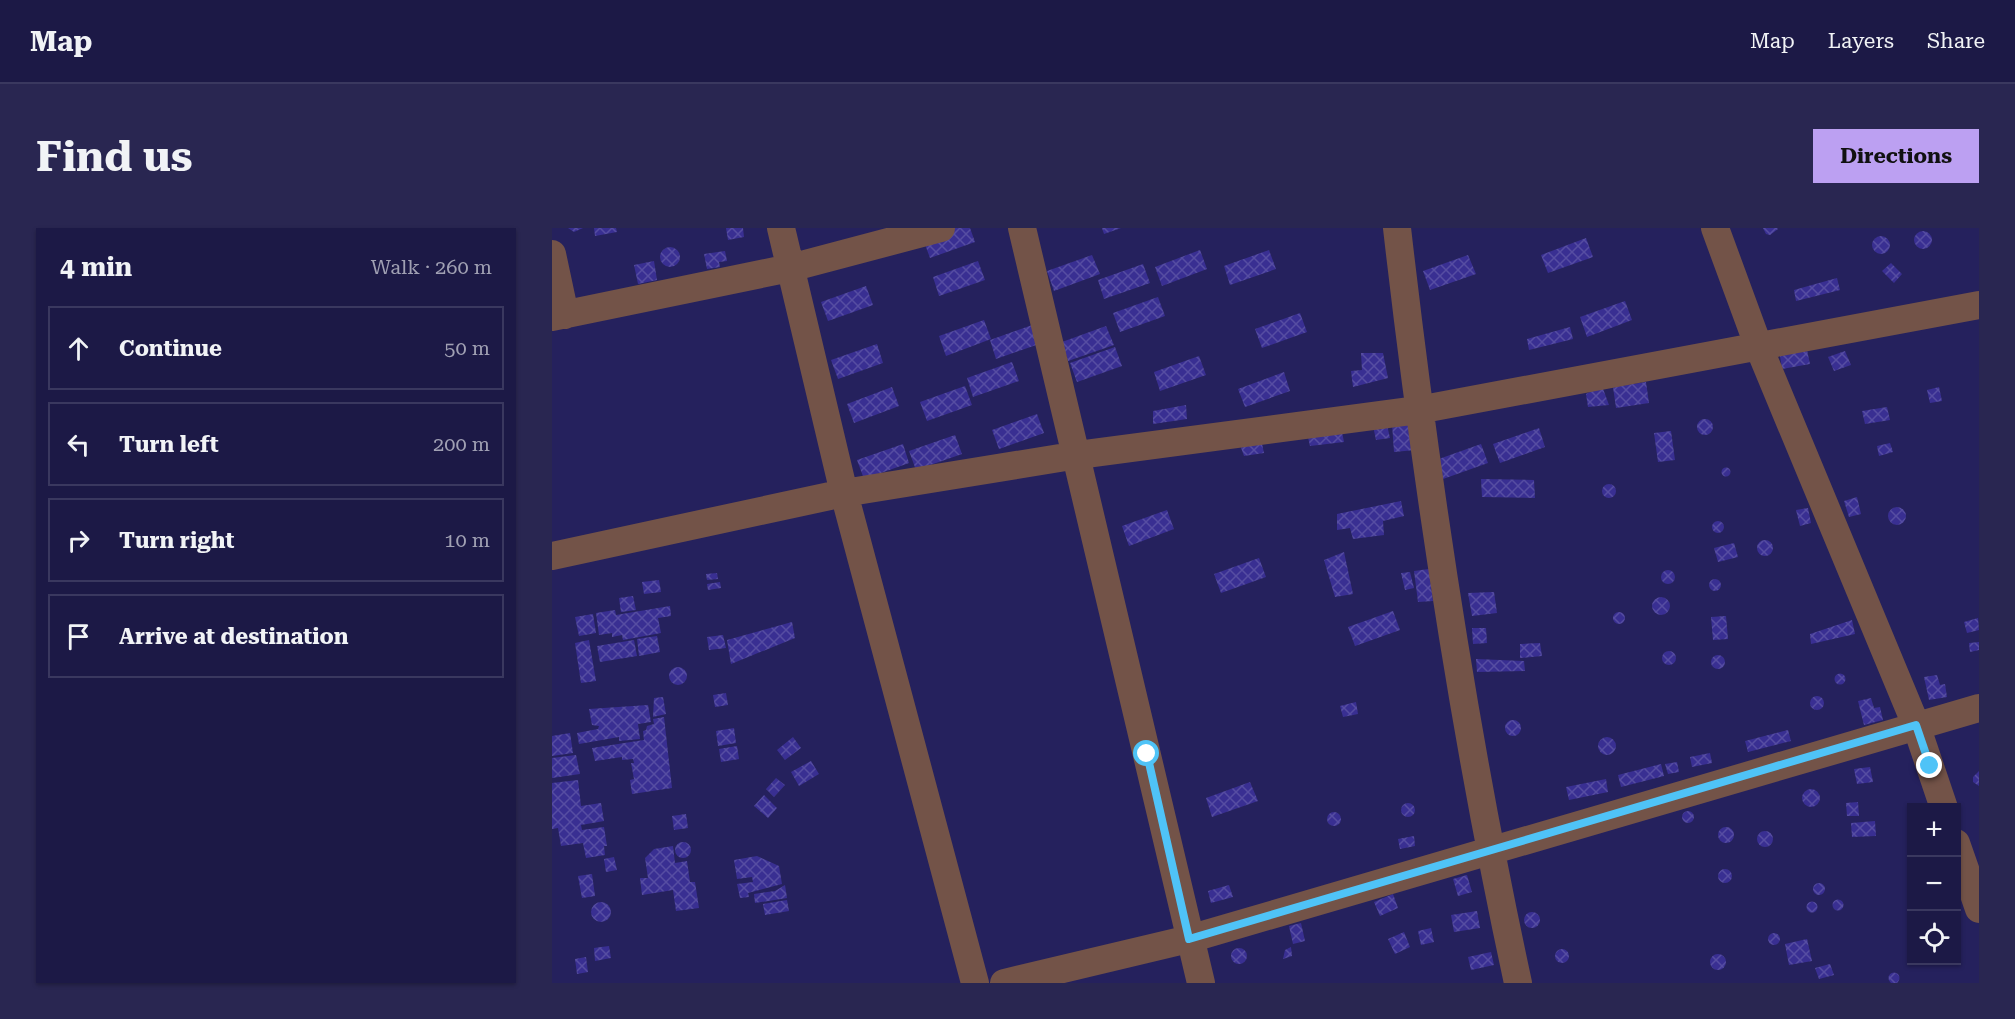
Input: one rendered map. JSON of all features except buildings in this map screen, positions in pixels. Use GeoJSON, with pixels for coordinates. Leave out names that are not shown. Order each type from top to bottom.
{"type":"FeatureCollection","features":[{"type":"Feature","properties":{"kind":"street"},"geometry":{"type":"LineString","coordinates":[[781,228],[844,493],[975,983]]}},
{"type":"Feature","properties":{"kind":"street"},"geometry":{"type":"LineString","coordinates":[[552,254],[558,316],[790,268],[941,228]]}},
{"type":"Feature","properties":{"kind":"street"},"geometry":{"type":"LineString","coordinates":[[1022,228],[1078,455],[1201,983]]}},
{"type":"Feature","properties":{"kind":"street"},"geometry":{"type":"LineString","coordinates":[[1397,228],[1418,410],[1489,850],[1518,983]]}},
{"type":"Feature","properties":{"kind":"street"},"geometry":{"type":"LineString","coordinates":[[1715,228],[1758,345],[1916,725],[1943,803]]}},
{"type":"Feature","properties":{"kind":"street"},"geometry":{"type":"LineString","coordinates":[[552,556],[844,493],[1078,455],[1418,410],[1979,305]]}},
{"type":"Feature","properties":{"kind":"street"},"geometry":{"type":"LineString","coordinates":[[1004,983],[1189,939],[1979,708]]}},
{"type":"Feature","properties":{"kind":"street"},"geometry":{"type":"LineString","coordinates":[[1961,857],[1979,909]]}},
{"type":"Feature","properties":{"kind":"route"},"geometry":{"type":"LineString","coordinates":[[1147,754],[1189,939],[1916,725],[1930,766]]}}]}
